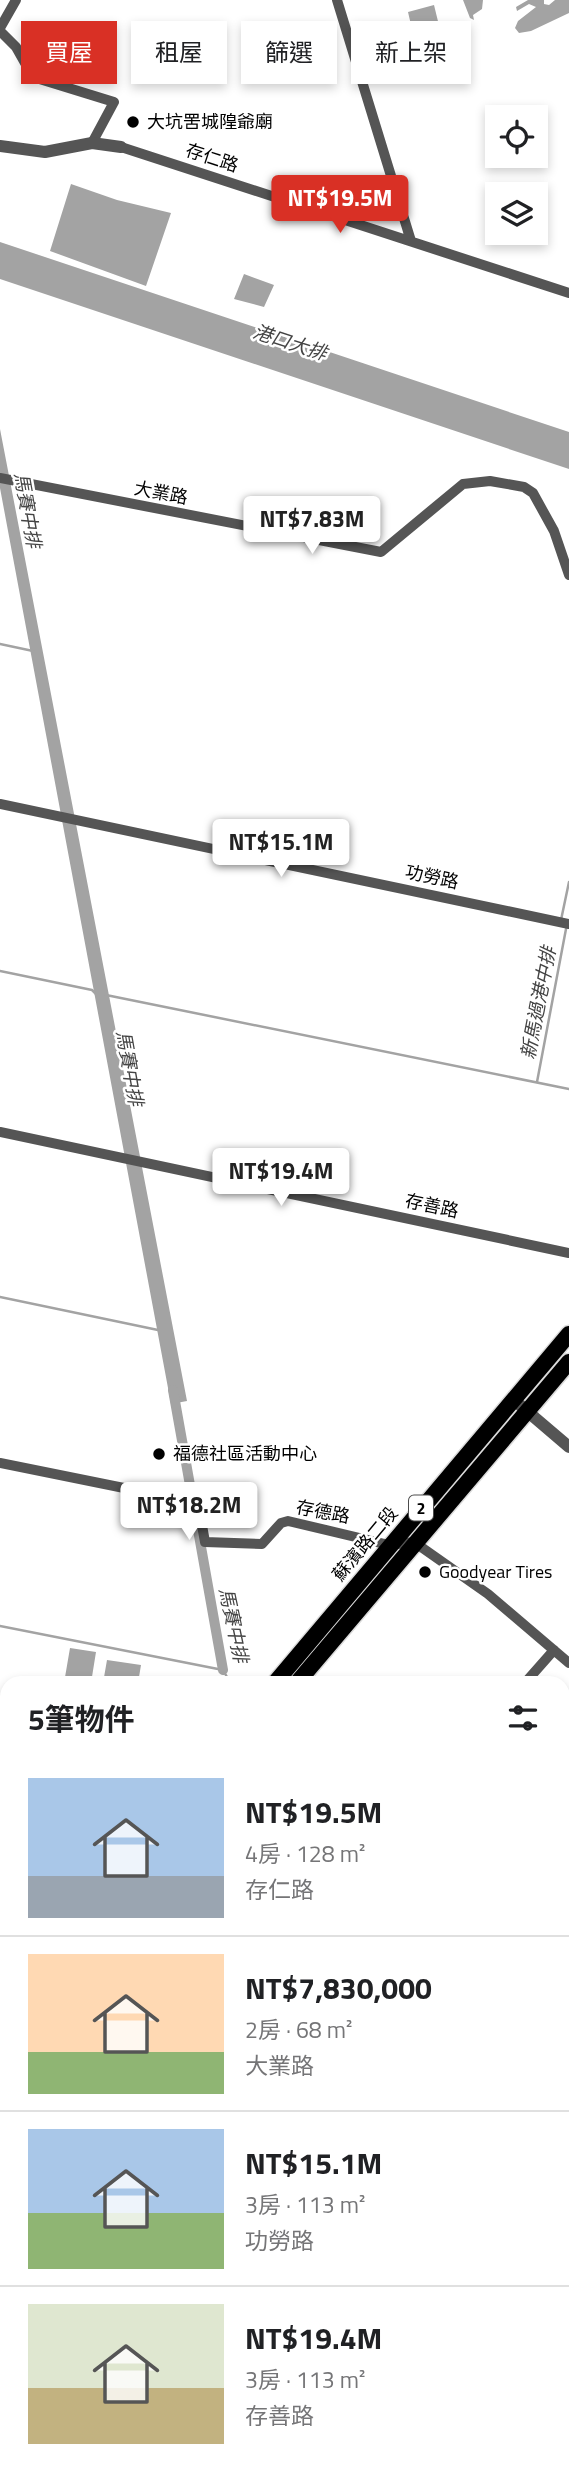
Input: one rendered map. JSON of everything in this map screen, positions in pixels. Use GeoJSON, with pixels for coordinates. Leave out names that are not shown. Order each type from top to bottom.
{"type":"FeatureCollection","features":[{"type":"Feature","properties":{"kind":"main road","name":"蘇濱路二段"},"geometry":{"type":"LineString","coordinates":[[281,1676],[569,1334]]}},
{"type":"Feature","properties":{"kind":"main road","name":"蘇濱路二段"},"geometry":{"type":"LineString","coordinates":[[303,1676],[569,1362]]}},
{"type":"Feature","properties":{"kind":"street"},"geometry":{"type":"LineString","coordinates":[[16,0],[0,29],[16,47],[33,77],[114,102],[92,143]]}},
{"type":"Feature","properties":{"kind":"street"},"geometry":{"type":"LineString","coordinates":[[337,0],[411,241]]}},
{"type":"Feature","properties":{"kind":"street","name":"存仁路"},"geometry":{"type":"LineString","coordinates":[[0,146],[45,152],[92,143],[121,147],[569,293]]}},
{"type":"Feature","properties":{"kind":"street","name":"大業路"},"geometry":{"type":"LineString","coordinates":[[0,478],[381,552],[463,484],[491,481],[524,487],[533,494],[554,531],[569,575]]}},
{"type":"Feature","properties":{"kind":"street","name":"功勞路"},"geometry":{"type":"LineString","coordinates":[[0,804],[569,924]]}},
{"type":"Feature","properties":{"kind":"street","name":"存善路"},"geometry":{"type":"LineString","coordinates":[[0,1132],[569,1253]]}},
{"type":"Feature","properties":{"kind":"street"},"geometry":{"type":"LineString","coordinates":[[514,1400],[569,1447]]}},
{"type":"Feature","properties":{"kind":"street","name":"存德路"},"geometry":{"type":"LineString","coordinates":[[0,1463],[198,1503],[205,1542],[262,1544],[281,1523],[288,1521],[389,1545]]}},
{"type":"Feature","properties":{"kind":"street"},"geometry":{"type":"LineString","coordinates":[[389,1545],[414,1542],[488,1594],[569,1663]]}},
{"type":"Feature","properties":{"kind":"street"},"geometry":{"type":"LineString","coordinates":[[531,1676],[554,1650]]}},
{"type":"Feature","properties":{"kind":"water"},"geometry":{"type":"Polygon","coordinates":[[[463,0],[483,0],[482,9],[473,15],[474,20],[470,18],[463,0]]]}},
{"type":"Feature","properties":{"kind":"water"},"geometry":{"type":"Polygon","coordinates":[[[528,0],[544,0],[544,4],[549,5],[555,0],[569,0],[569,13],[531,31],[519,33],[515,28],[518,21],[536,7],[529,4],[517,11],[516,7],[528,0]]]}},
{"type":"Feature","properties":{"kind":"water"},"geometry":{"type":"Polygon","coordinates":[[[434,5],[438,21],[410,21],[408,12],[434,5]]]}},
{"type":"Feature","properties":{"kind":"water"},"geometry":{"type":"Polygon","coordinates":[[[71,184],[117,200],[171,213],[146,286],[50,251],[71,184]]]}},
{"type":"Feature","properties":{"kind":"water","name":"港口大排"},"geometry":{"type":"Polygon","coordinates":[[[0,242],[569,432],[569,469],[0,279],[0,242]]]}},
{"type":"Feature","properties":{"kind":"water"},"geometry":{"type":"Polygon","coordinates":[[[244,274],[274,285],[264,307],[234,299],[244,274]]]}},
{"type":"Feature","properties":{"kind":"water"},"geometry":{"type":"Polygon","coordinates":[[[0,429],[187,1401],[171,1404],[0,488],[0,429]]]}},
{"type":"Feature","properties":{"kind":"water"},"geometry":{"type":"Polygon","coordinates":[[[70,1648],[96,1652],[92,1676],[65,1676],[70,1648]]]}},
{"type":"Feature","properties":{"kind":"water"},"geometry":{"type":"Polygon","coordinates":[[[107,1660],[141,1665],[139,1676],[104,1676],[107,1660]]]}},
{"type":"Feature","properties":{"kind":"waterway"},"geometry":{"type":"LineString","coordinates":[[0,644],[33,651]]}},
{"type":"Feature","properties":{"kind":"waterway","name":"新馬過港中排"},"geometry":{"type":"LineString","coordinates":[[561,920],[569,882]]}},
{"type":"Feature","properties":{"kind":"waterway","name":"新馬過港中排"},"geometry":{"type":"LineString","coordinates":[[537,1082],[566,929]]}},
{"type":"Feature","properties":{"kind":"waterway"},"geometry":{"type":"LineString","coordinates":[[0,971],[92,990],[96,994]]}},
{"type":"Feature","properties":{"kind":"waterway"},"geometry":{"type":"LineString","coordinates":[[106,995],[569,1089]]}},
{"type":"Feature","properties":{"kind":"waterway"},"geometry":{"type":"LineString","coordinates":[[0,1297],[158,1330]]}},
{"type":"Feature","properties":{"kind":"waterway","name":"馬賽中排"},"geometry":{"type":"LineString","coordinates":[[173,1390],[223,1670]]}},
{"type":"Feature","properties":{"kind":"waterway"},"geometry":{"type":"LineString","coordinates":[[0,1626],[223,1670],[226,1676]]}},
{"type":"Feature","properties":{"kind":"place","name":"大坑罟城隍爺廟"},"geometry":{"type":"Point","coordinates":[133,122]}},
{"type":"Feature","properties":{"kind":"place","name":"福德社區活動中心"},"geometry":{"type":"Point","coordinates":[159,1454]}},
{"type":"Feature","properties":{"kind":"place","name":"Goodyear Tires"},"geometry":{"type":"Point","coordinates":[425,1572]}}]}
